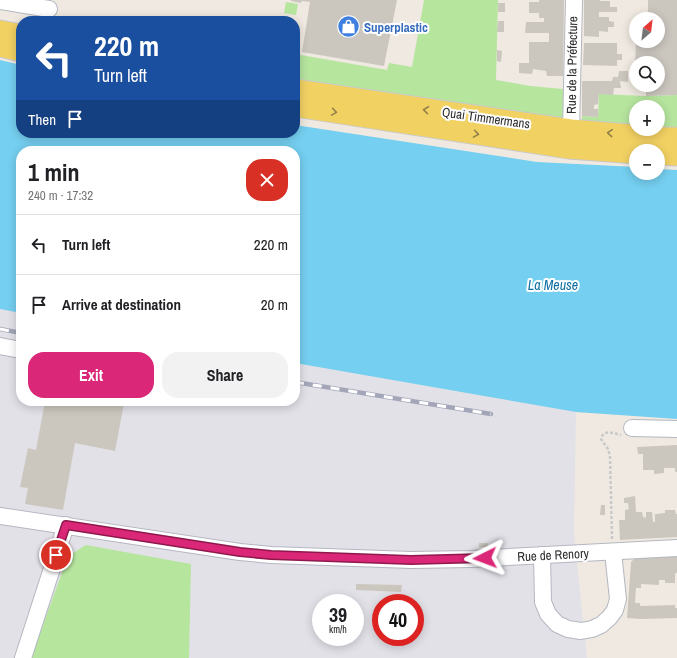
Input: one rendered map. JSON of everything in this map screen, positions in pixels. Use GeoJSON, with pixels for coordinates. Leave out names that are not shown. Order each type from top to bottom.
{"type":"FeatureCollection","features":[{"type":"Feature","properties":{"kind":"main road"},"geometry":{"type":"LineString","coordinates":[[0,31],[16,34]]}},
{"type":"Feature","properties":{"kind":"main road"},"geometry":{"type":"LineString","coordinates":[[0,46],[16,49]]}},
{"type":"Feature","properties":{"kind":"main road","name":"Quai Timmermans"},"geometry":{"type":"LineString","coordinates":[[300,91],[571,130],[677,138]]}},
{"type":"Feature","properties":{"kind":"main road","name":"Quai Timmermans"},"geometry":{"type":"LineString","coordinates":[[300,107],[569,148],[629,152]]}},
{"type":"Feature","properties":{"kind":"main road"},"geometry":{"type":"LineString","coordinates":[[665,154],[677,155]]}},
{"type":"Feature","properties":{"kind":"street"},"geometry":{"type":"LineString","coordinates":[[0,0],[49,9]]}},
{"type":"Feature","properties":{"kind":"street","name":"Rue de la Préfecture"},"geometry":{"type":"LineString","coordinates":[[571,130],[574,0]]}},
{"type":"Feature","properties":{"kind":"street"},"geometry":{"type":"LineString","coordinates":[[0,346],[16,349]]}},
{"type":"Feature","properties":{"kind":"street"},"geometry":{"type":"LineString","coordinates":[[632,428],[677,429]]}},
{"type":"Feature","properties":{"kind":"street","name":"Rue de Renory"},"geometry":{"type":"LineString","coordinates":[[0,516],[240,552],[271,555],[411,560],[677,548]]}},
{"type":"Feature","properties":{"kind":"street"},"geometry":{"type":"LineString","coordinates":[[23,658],[66,525]]}},
{"type":"Feature","properties":{"kind":"street"},"geometry":{"type":"LineString","coordinates":[[542,555],[542,602],[548,614],[557,624],[568,629],[581,631],[592,629],[601,625],[615,610],[618,599],[618,587],[613,552]]}},
{"type":"Feature","properties":{"kind":"path"},"geometry":{"type":"LineString","coordinates":[[613,552],[610,456],[608,449],[601,439],[604,433],[607,432],[622,435],[632,428]]}},
{"type":"Feature","properties":{"kind":"shaded area"},"geometry":{"type":"Polygon","coordinates":[[[0,309],[16,312],[16,406],[300,406],[300,364],[576,412],[574,533],[587,658],[0,658],[0,309]]]}},
{"type":"Feature","properties":{"kind":"green space"},"geometry":{"type":"Polygon","coordinates":[[[424,0],[498,0],[496,80],[530,86],[563,89],[563,117],[562,119],[300,81],[300,55],[387,70],[389,63],[412,67],[424,0]]]}},
{"type":"Feature","properties":{"kind":"green space"},"geometry":{"type":"Polygon","coordinates":[[[286,2],[298,4],[296,15],[284,13],[286,2]]]}},
{"type":"Feature","properties":{"kind":"green space"},"geometry":{"type":"Polygon","coordinates":[[[599,94],[646,96],[677,95],[677,127],[665,127],[665,100],[629,100],[629,125],[584,122],[582,119],[582,116],[598,117],[599,94]]]}},
{"type":"Feature","properties":{"kind":"green space"},"geometry":{"type":"Polygon","coordinates":[[[86,545],[191,564],[189,658],[31,658],[68,556],[86,545]]]}},
{"type":"Feature","properties":{"kind":"water","name":"La Meuse"},"geometry":{"type":"Polygon","coordinates":[[[0,60],[16,64],[16,138],[300,138],[300,126],[537,162],[629,167],[629,180],[665,180],[665,169],[677,170],[677,419],[576,412],[300,364],[300,146],[16,146],[16,312],[0,309],[0,60]]]}},
{"type":"Feature","properties":{"kind":"building"},"geometry":{"type":"Polygon","coordinates":[[[291,0],[302,0],[301,3],[291,0]]]}},
{"type":"Feature","properties":{"kind":"building","name":"Superplastic"},"geometry":{"type":"Polygon","coordinates":[[[302,0],[397,0],[384,66],[302,52],[310,2],[302,0]]]}},
{"type":"Feature","properties":{"kind":"building"},"geometry":{"type":"Polygon","coordinates":[[[539,0],[564,0],[563,76],[547,76],[546,71],[533,69],[532,74],[519,73],[519,63],[529,63],[529,42],[549,42],[549,33],[525,33],[526,22],[544,22],[544,18],[539,18],[539,13],[529,13],[529,2],[539,2],[539,0]]]}},
{"type":"Feature","properties":{"kind":"building"},"geometry":{"type":"Polygon","coordinates":[[[584,0],[610,1],[610,7],[617,7],[617,12],[599,12],[599,17],[609,17],[609,21],[614,22],[614,27],[608,27],[608,32],[599,31],[599,37],[584,36],[584,0]]]}},
{"type":"Feature","properties":{"kind":"building"},"geometry":{"type":"Polygon","coordinates":[[[648,0],[677,0],[677,95],[646,96],[646,92],[665,92],[665,56],[635,56],[636,48],[665,48],[665,12],[648,12],[648,0]]]}},
{"type":"Feature","properties":{"kind":"building"},"geometry":{"type":"Polygon","coordinates":[[[498,3],[505,3],[505,12],[498,12],[498,3]]]}},
{"type":"Feature","properties":{"kind":"building"},"geometry":{"type":"Polygon","coordinates":[[[498,21],[504,21],[504,32],[497,32],[498,21]]]}},
{"type":"Feature","properties":{"kind":"building"},"geometry":{"type":"Polygon","coordinates":[[[584,43],[617,43],[617,54],[622,54],[622,60],[617,60],[617,66],[583,65],[584,43]]]}},
{"type":"Feature","properties":{"kind":"building"},"geometry":{"type":"Polygon","coordinates":[[[497,50],[502,51],[501,62],[497,61],[497,50]]]}},
{"type":"Feature","properties":{"kind":"building"},"geometry":{"type":"Polygon","coordinates":[[[619,71],[628,71],[628,82],[620,81],[621,88],[614,88],[613,95],[599,94],[598,104],[594,105],[594,109],[598,109],[598,117],[582,116],[582,81],[612,81],[613,77],[618,77],[619,71]]]}},
{"type":"Feature","properties":{"kind":"building"},"geometry":{"type":"Polygon","coordinates":[[[44,406],[123,406],[115,451],[75,443],[63,510],[25,504],[28,488],[20,487],[28,448],[36,450],[44,406]]]}},
{"type":"Feature","properties":{"kind":"building"},"geometry":{"type":"Polygon","coordinates":[[[677,445],[677,472],[675,472],[675,468],[664,468],[664,473],[654,474],[654,470],[643,470],[643,454],[638,454],[637,447],[677,445]]]}},
{"type":"Feature","properties":{"kind":"building"},"geometry":{"type":"Polygon","coordinates":[[[635,496],[636,512],[642,512],[643,517],[646,518],[646,512],[652,512],[653,522],[655,522],[655,514],[665,513],[665,510],[675,510],[677,514],[677,537],[620,540],[619,520],[625,520],[625,510],[629,509],[628,503],[624,503],[624,498],[635,496]]]}},
{"type":"Feature","properties":{"kind":"building"},"geometry":{"type":"Polygon","coordinates":[[[601,505],[605,505],[605,515],[600,515],[601,505]]]}},
{"type":"Feature","properties":{"kind":"building"},"geometry":{"type":"Polygon","coordinates":[[[479,543],[488,543],[488,547],[479,547],[479,543]]]}},
{"type":"Feature","properties":{"kind":"building"},"geometry":{"type":"Polygon","coordinates":[[[677,557],[677,573],[675,573],[675,583],[665,583],[665,580],[659,580],[659,585],[641,584],[641,588],[636,588],[635,603],[640,603],[640,606],[675,605],[675,608],[677,608],[677,618],[627,618],[631,562],[634,559],[677,557]]]}},
{"type":"Feature","properties":{"kind":"building"},"geometry":{"type":"Polygon","coordinates":[[[356,584],[402,585],[401,592],[356,590],[356,584]]]}},
{"type":"Feature","properties":{"kind":"railway"},"geometry":{"type":"LineString","coordinates":[[0,329],[16,332]]}},
{"type":"Feature","properties":{"kind":"railway"},"geometry":{"type":"LineString","coordinates":[[300,383],[491,414]]}},
{"type":"Feature","properties":{"kind":"place","name":"Superplastic"},"geometry":{"type":"Point","coordinates":[349,27]}},
{"type":"Feature","properties":{"kind":"route"},"geometry":{"type":"LineString","coordinates":[[56,555],[66,525],[240,552],[271,555],[385,560],[485,558]]}}]}
